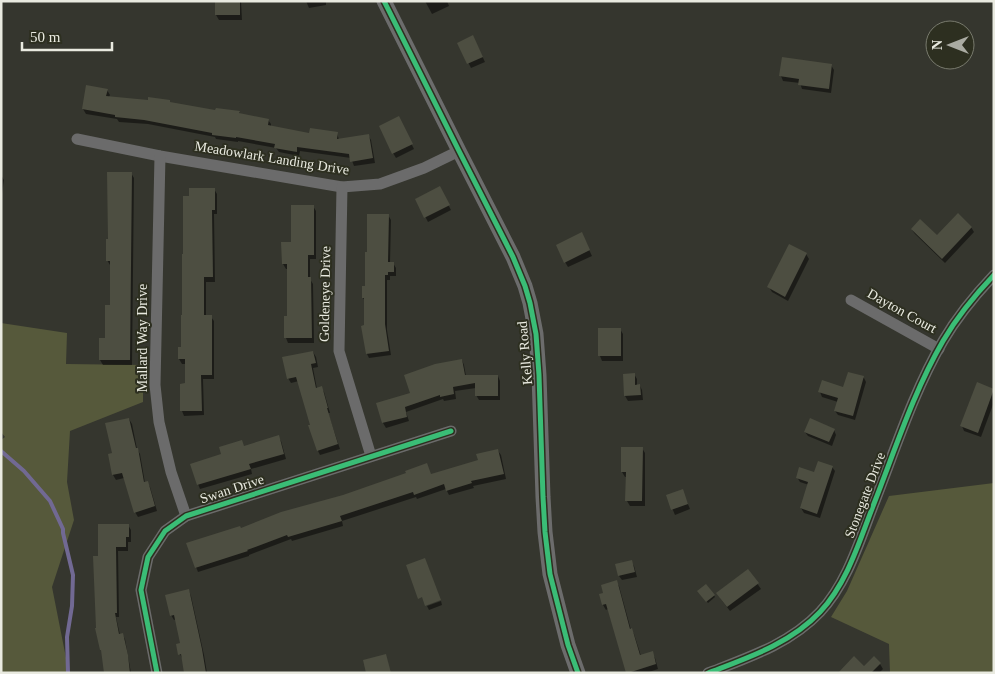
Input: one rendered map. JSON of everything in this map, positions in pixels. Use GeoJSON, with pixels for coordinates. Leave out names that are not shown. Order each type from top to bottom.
{"type":"FeatureCollection","features":[{"type":"Feature","properties":{"kind":"street","name":"Kelly Road"},"geometry":{"type":"LineString","coordinates":[[384,1],[492,214],[525,286],[536,334],[545,532],[550,574],[568,645],[578,673]]}},
{"type":"Feature","properties":{"kind":"street","name":"Meadowlark Landing Drive"},"geometry":{"type":"LineString","coordinates":[[77,139],[160,156],[342,187],[380,184],[424,168],[459,151]]}},
{"type":"Feature","properties":{"kind":"street","name":"Mallard Way Drive"},"geometry":{"type":"LineString","coordinates":[[160,156],[156,386],[159,422],[171,472],[186,516]]}},
{"type":"Feature","properties":{"kind":"street","name":"Goldeneye Drive"},"geometry":{"type":"LineString","coordinates":[[342,187],[338,351],[371,456]]}},
{"type":"Feature","properties":{"kind":"street","name":"Stonegate Drive"},"geometry":{"type":"LineString","coordinates":[[708,673],[769,649],[809,622],[832,598],[844,578],[856,551],[908,415],[939,349],[957,319],[994,275]]}},
{"type":"Feature","properties":{"kind":"street","name":"Dayton Court"},"geometry":{"type":"LineString","coordinates":[[851,300],[939,349]]}},
{"type":"Feature","properties":{"kind":"street","name":"Swan Drive"},"geometry":{"type":"LineString","coordinates":[[157,673],[141,590],[148,558],[165,531],[186,516],[451,431]]}},
{"type":"Feature","properties":{"kind":"green space"},"geometry":{"type":"Polygon","coordinates":[[[1,323],[67,333],[66,364],[143,365],[143,402],[70,431],[67,482],[74,520],[52,587],[69,673],[2,673],[1,440],[5,437],[1,432],[1,323]]]}},
{"type":"Feature","properties":{"kind":"green space"},"geometry":{"type":"Polygon","coordinates":[[[994,483],[994,673],[890,673],[889,644],[831,617],[847,591],[889,496],[994,483]]]}},
{"type":"Feature","properties":{"kind":"building"},"geometry":{"type":"Polygon","coordinates":[[[215,1],[240,1],[240,15],[215,15],[215,1]]]}},
{"type":"Feature","properties":{"kind":"building"},"geometry":{"type":"Polygon","coordinates":[[[473,35],[483,57],[467,64],[457,43],[473,35]]]}},
{"type":"Feature","properties":{"kind":"building"},"geometry":{"type":"Polygon","coordinates":[[[782,57],[832,64],[829,89],[798,85],[799,79],[779,76],[782,57]]]}},
{"type":"Feature","properties":{"kind":"building"},"geometry":{"type":"Polygon","coordinates":[[[86,85],[108,89],[106,96],[148,100],[148,97],[170,100],[170,102],[215,110],[216,108],[240,111],[239,113],[269,119],[268,125],[309,133],[310,128],[338,132],[337,139],[369,134],[373,158],[350,162],[349,154],[297,147],[297,152],[274,148],[275,144],[212,135],[212,133],[144,120],[115,117],[115,115],[82,109],[86,85]]]}},
{"type":"Feature","properties":{"kind":"building"},"geometry":{"type":"Polygon","coordinates":[[[399,116],[413,144],[392,154],[379,126],[399,116]]]}},
{"type":"Feature","properties":{"kind":"building"},"geometry":{"type":"Polygon","coordinates":[[[107,172],[132,172],[130,360],[99,360],[99,338],[105,338],[105,305],[110,305],[110,261],[106,261],[106,239],[108,239],[107,172]]]}},
{"type":"Feature","properties":{"kind":"building"},"geometry":{"type":"Polygon","coordinates":[[[440,186],[450,205],[424,218],[415,199],[440,186]]]}},
{"type":"Feature","properties":{"kind":"building"},"geometry":{"type":"Polygon","coordinates":[[[189,188],[215,188],[215,210],[212,210],[213,277],[204,277],[204,315],[212,315],[212,375],[201,375],[202,411],[180,411],[180,384],[185,383],[185,359],[178,359],[178,347],[181,347],[182,315],[183,196],[189,196],[189,188]]]}},
{"type":"Feature","properties":{"kind":"building"},"geometry":{"type":"Polygon","coordinates":[[[291,205],[314,205],[314,255],[308,255],[308,277],[311,277],[312,338],[284,338],[284,316],[287,316],[287,264],[282,264],[281,242],[291,242],[291,205]]]}},
{"type":"Feature","properties":{"kind":"building"},"geometry":{"type":"Polygon","coordinates":[[[958,213],[972,227],[942,259],[911,229],[920,219],[937,235],[958,213]]]}},
{"type":"Feature","properties":{"kind":"building"},"geometry":{"type":"Polygon","coordinates":[[[367,214],[389,214],[388,262],[394,262],[394,272],[388,272],[388,275],[385,275],[385,324],[389,351],[366,354],[361,326],[364,325],[362,286],[365,286],[367,214]]]}},
{"type":"Feature","properties":{"kind":"building"},"geometry":{"type":"Polygon","coordinates":[[[582,232],[590,250],[564,263],[556,245],[582,232]]]}},
{"type":"Feature","properties":{"kind":"building"},"geometry":{"type":"Polygon","coordinates":[[[789,244],[807,253],[785,297],[767,287],[789,244]]]}},
{"type":"Feature","properties":{"kind":"building"},"geometry":{"type":"Polygon","coordinates":[[[598,328],[621,328],[621,356],[598,356],[598,328]]]}},
{"type":"Feature","properties":{"kind":"building"},"geometry":{"type":"Polygon","coordinates":[[[313,351],[316,363],[311,364],[316,388],[322,386],[338,444],[317,451],[308,425],[310,425],[296,377],[287,379],[282,357],[313,351]]]}},
{"type":"Feature","properties":{"kind":"building"},"geometry":{"type":"Polygon","coordinates":[[[462,359],[465,375],[498,375],[498,396],[475,396],[475,383],[453,387],[454,394],[440,397],[440,395],[405,407],[407,417],[382,423],[376,403],[410,393],[404,375],[435,364],[462,359]]]}},
{"type":"Feature","properties":{"kind":"building"},"geometry":{"type":"Polygon","coordinates":[[[848,372],[864,376],[853,416],[834,411],[838,398],[818,392],[822,380],[843,387],[848,372]]]}},
{"type":"Feature","properties":{"kind":"building"},"geometry":{"type":"Polygon","coordinates":[[[635,373],[635,385],[640,384],[641,395],[624,396],[623,374],[635,373]]]}},
{"type":"Feature","properties":{"kind":"building"},"geometry":{"type":"Polygon","coordinates":[[[977,382],[994,389],[978,433],[960,426],[977,382]]]}},
{"type":"Feature","properties":{"kind":"building"},"geometry":{"type":"Polygon","coordinates":[[[129,418],[136,448],[138,448],[144,482],[148,481],[155,506],[134,513],[122,473],[112,475],[108,454],[112,453],[105,423],[129,418]]]}},
{"type":"Feature","properties":{"kind":"building"},"geometry":{"type":"Polygon","coordinates":[[[810,418],[835,429],[829,442],[804,432],[810,418]]]}},
{"type":"Feature","properties":{"kind":"building"},"geometry":{"type":"Polygon","coordinates":[[[279,435],[284,454],[249,464],[251,469],[197,485],[190,464],[221,454],[219,447],[242,440],[244,446],[279,435]]]}},
{"type":"Feature","properties":{"kind":"building"},"geometry":{"type":"Polygon","coordinates":[[[621,447],[643,447],[642,501],[625,501],[626,472],[621,472],[621,447]]]}},
{"type":"Feature","properties":{"kind":"building"},"geometry":{"type":"Polygon","coordinates":[[[498,449],[504,474],[471,481],[472,483],[446,491],[444,484],[414,495],[413,492],[340,516],[342,521],[288,537],[287,535],[248,551],[195,568],[186,543],[240,526],[241,528],[281,512],[343,495],[406,473],[405,471],[427,463],[431,474],[478,460],[476,454],[498,449]]]}},
{"type":"Feature","properties":{"kind":"building"},"geometry":{"type":"Polygon","coordinates":[[[818,461],[833,466],[817,514],[800,508],[808,482],[796,478],[799,467],[814,472],[818,461]]]}},
{"type":"Feature","properties":{"kind":"building"},"geometry":{"type":"Polygon","coordinates":[[[683,489],[688,504],[671,510],[666,495],[683,489]]]}},
{"type":"Feature","properties":{"kind":"building"},"geometry":{"type":"Polygon","coordinates":[[[98,524],[129,524],[129,537],[126,537],[126,547],[116,547],[117,613],[115,613],[119,634],[123,633],[130,673],[104,673],[101,650],[95,628],[93,556],[98,556],[98,524]]]}},
{"type":"Feature","properties":{"kind":"building"},"geometry":{"type":"Polygon","coordinates":[[[425,558],[441,600],[425,606],[422,597],[418,599],[406,565],[425,558]]]}},
{"type":"Feature","properties":{"kind":"building"},"geometry":{"type":"Polygon","coordinates":[[[632,560],[635,572],[618,576],[615,564],[632,560]]]}},
{"type":"Feature","properties":{"kind":"building"},"geometry":{"type":"Polygon","coordinates":[[[748,569],[759,583],[727,607],[716,593],[748,569]]]}},
{"type":"Feature","properties":{"kind":"building"},"geometry":{"type":"Polygon","coordinates":[[[617,580],[630,629],[632,628],[640,655],[653,651],[656,664],[628,673],[626,673],[606,604],[602,605],[599,594],[603,593],[601,585],[617,580]]]}},
{"type":"Feature","properties":{"kind":"building"},"geometry":{"type":"Polygon","coordinates":[[[706,584],[715,595],[706,602],[697,591],[706,584]]]}},
{"type":"Feature","properties":{"kind":"building"},"geometry":{"type":"Polygon","coordinates":[[[189,589],[206,673],[184,673],[181,654],[178,655],[176,644],[180,643],[174,615],[170,616],[165,595],[189,589]]]}},
{"type":"Feature","properties":{"kind":"building"},"geometry":{"type":"Polygon","coordinates":[[[386,654],[391,673],[366,673],[363,660],[386,654]]]}},
{"type":"Feature","properties":{"kind":"building"},"geometry":{"type":"Polygon","coordinates":[[[854,656],[864,666],[874,656],[881,663],[871,673],[838,673],[854,656]]]}},
{"type":"Feature","properties":{"kind":"waterway"},"geometry":{"type":"LineString","coordinates":[[1,451],[24,471],[50,501],[63,529],[73,575],[72,606],[67,637],[68,673]]}},
{"type":"Feature","properties":{"kind":"cycle path"},"geometry":{"type":"LineString","coordinates":[[384,1],[513,257],[530,303],[536,334],[545,532],[550,574],[568,645],[578,673]]}},
{"type":"Feature","properties":{"kind":"cycle path"},"geometry":{"type":"LineString","coordinates":[[708,673],[753,656],[782,641],[808,623],[830,600],[846,574],[906,420],[933,360],[948,332],[960,315],[994,275]]}},
{"type":"Feature","properties":{"kind":"cycle path"},"geometry":{"type":"LineString","coordinates":[[157,673],[141,590],[148,557],[165,531],[186,516],[451,431]]}}]}
